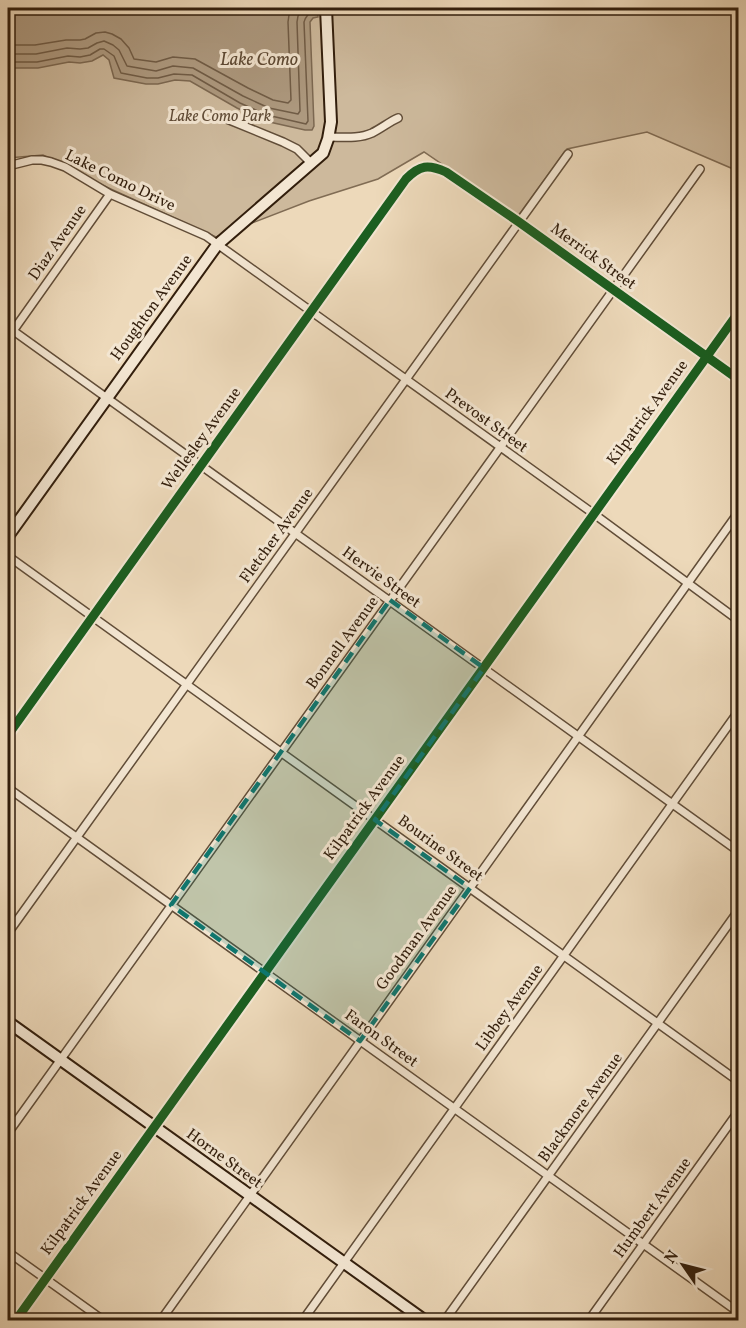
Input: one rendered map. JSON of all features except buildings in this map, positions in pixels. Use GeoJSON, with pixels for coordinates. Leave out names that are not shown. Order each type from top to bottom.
{"type":"FeatureCollection","features":[{"type":"Feature","properties":{"kind":"street","name":"Houghton Avenue"},"geometry":{"type":"LineString","coordinates":[[8,536],[217,245],[323,153],[331,122],[326,8]]}},
{"type":"Feature","properties":{"kind":"street"},"geometry":{"type":"LineString","coordinates":[[222,117],[297,149],[311,163]]}},
{"type":"Feature","properties":{"kind":"street"},"geometry":{"type":"LineString","coordinates":[[328,137],[359,137],[372,133],[398,118]]}},
{"type":"Feature","properties":{"kind":"street","name":"Fletcher Avenue"},"geometry":{"type":"LineString","coordinates":[[8,933],[568,154]]}},
{"type":"Feature","properties":{"kind":"street","name":"Lake Como Drive"},"geometry":{"type":"LineString","coordinates":[[8,166],[32,160],[51,162],[64,167],[110,194],[206,236],[217,245]]}},
{"type":"Feature","properties":{"kind":"street","name":"Merrick Street"},"geometry":{"type":"LineString","coordinates":[[427,166],[446,172],[738,379]]}},
{"type":"Feature","properties":{"kind":"street","name":"Wellesley Avenue"},"geometry":{"type":"LineString","coordinates":[[8,735],[406,179],[414,171],[427,166]]}},
{"type":"Feature","properties":{"kind":"street","name":"Bonnell Avenue"},"geometry":{"type":"LineString","coordinates":[[8,1133],[700,169]]}},
{"type":"Feature","properties":{"kind":"street","name":"Diaz Avenue"},"geometry":{"type":"LineString","coordinates":[[8,338],[10,329],[110,194]]}},
{"type":"Feature","properties":{"kind":"street","name":"Prevost Street"},"geometry":{"type":"LineString","coordinates":[[217,245],[594,514],[738,620]]}},
{"type":"Feature","properties":{"kind":"street","name":"Kilpatrick Avenue"},"geometry":{"type":"LineString","coordinates":[[16,1320],[738,313]]}},
{"type":"Feature","properties":{"kind":"street","name":"Hervie Street"},"geometry":{"type":"LineString","coordinates":[[10,329],[738,851]]}},
{"type":"Feature","properties":{"kind":"street","name":"Goodman Avenue"},"geometry":{"type":"LineString","coordinates":[[161,1320],[738,513]]}},
{"type":"Feature","properties":{"kind":"street","name":"Bourine Street"},"geometry":{"type":"LineString","coordinates":[[8,556],[738,1082]]}},
{"type":"Feature","properties":{"kind":"street","name":"Libbey Avenue"},"geometry":{"type":"LineString","coordinates":[[303,1320],[738,712]]}},
{"type":"Feature","properties":{"kind":"street","name":"Faron Street"},"geometry":{"type":"LineString","coordinates":[[8,788],[738,1312]]}},
{"type":"Feature","properties":{"kind":"street","name":"Blackmore Avenue"},"geometry":{"type":"LineString","coordinates":[[445,1320],[738,911]]}},
{"type":"Feature","properties":{"kind":"street","name":"Horne Street"},"geometry":{"type":"LineString","coordinates":[[8,1022],[424,1320]]}},
{"type":"Feature","properties":{"kind":"street","name":"Humbert Avenue"},"geometry":{"type":"LineString","coordinates":[[588,1320],[738,1112]]}},
{"type":"Feature","properties":{"kind":"street"},"geometry":{"type":"LineString","coordinates":[[8,1252],[103,1320]]}},
{"type":"Feature","properties":{"kind":"street"},"geometry":{"type":"LineString","coordinates":[[732,1320],[738,1312]]}},
{"type":"Feature","properties":{"kind":"highlighted area"},"geometry":{"type":"Polygon","coordinates":[[[390,600],[484,668],[375,820],[470,888],[360,1041],[171,905],[390,600]]]}},
{"type":"Feature","properties":{"kind":"green space","name":"Lake Como Park"},"geometry":{"type":"Polygon","coordinates":[[[8,8],[738,8],[738,171],[647,132],[567,149],[518,216],[424,152],[378,179],[309,201],[216,237],[102,185],[43,155],[8,158],[8,8]]]}},
{"type":"Feature","properties":{"kind":"water","name":"Lake Como"},"geometry":{"type":"Polygon","coordinates":[[[8,8],[317,8],[318,17],[313,18],[310,22],[314,126],[312,130],[305,130],[265,121],[190,81],[175,80],[146,84],[114,78],[109,60],[103,55],[92,61],[80,63],[69,62],[38,68],[8,68],[8,8]]]}},
{"type":"Feature","properties":{"kind":"cycle path"},"geometry":{"type":"LineString","coordinates":[[8,735],[406,179],[424,167],[446,172],[738,379]]}},
{"type":"Feature","properties":{"kind":"cycle path"},"geometry":{"type":"LineString","coordinates":[[16,1320],[738,313]]}}]}
